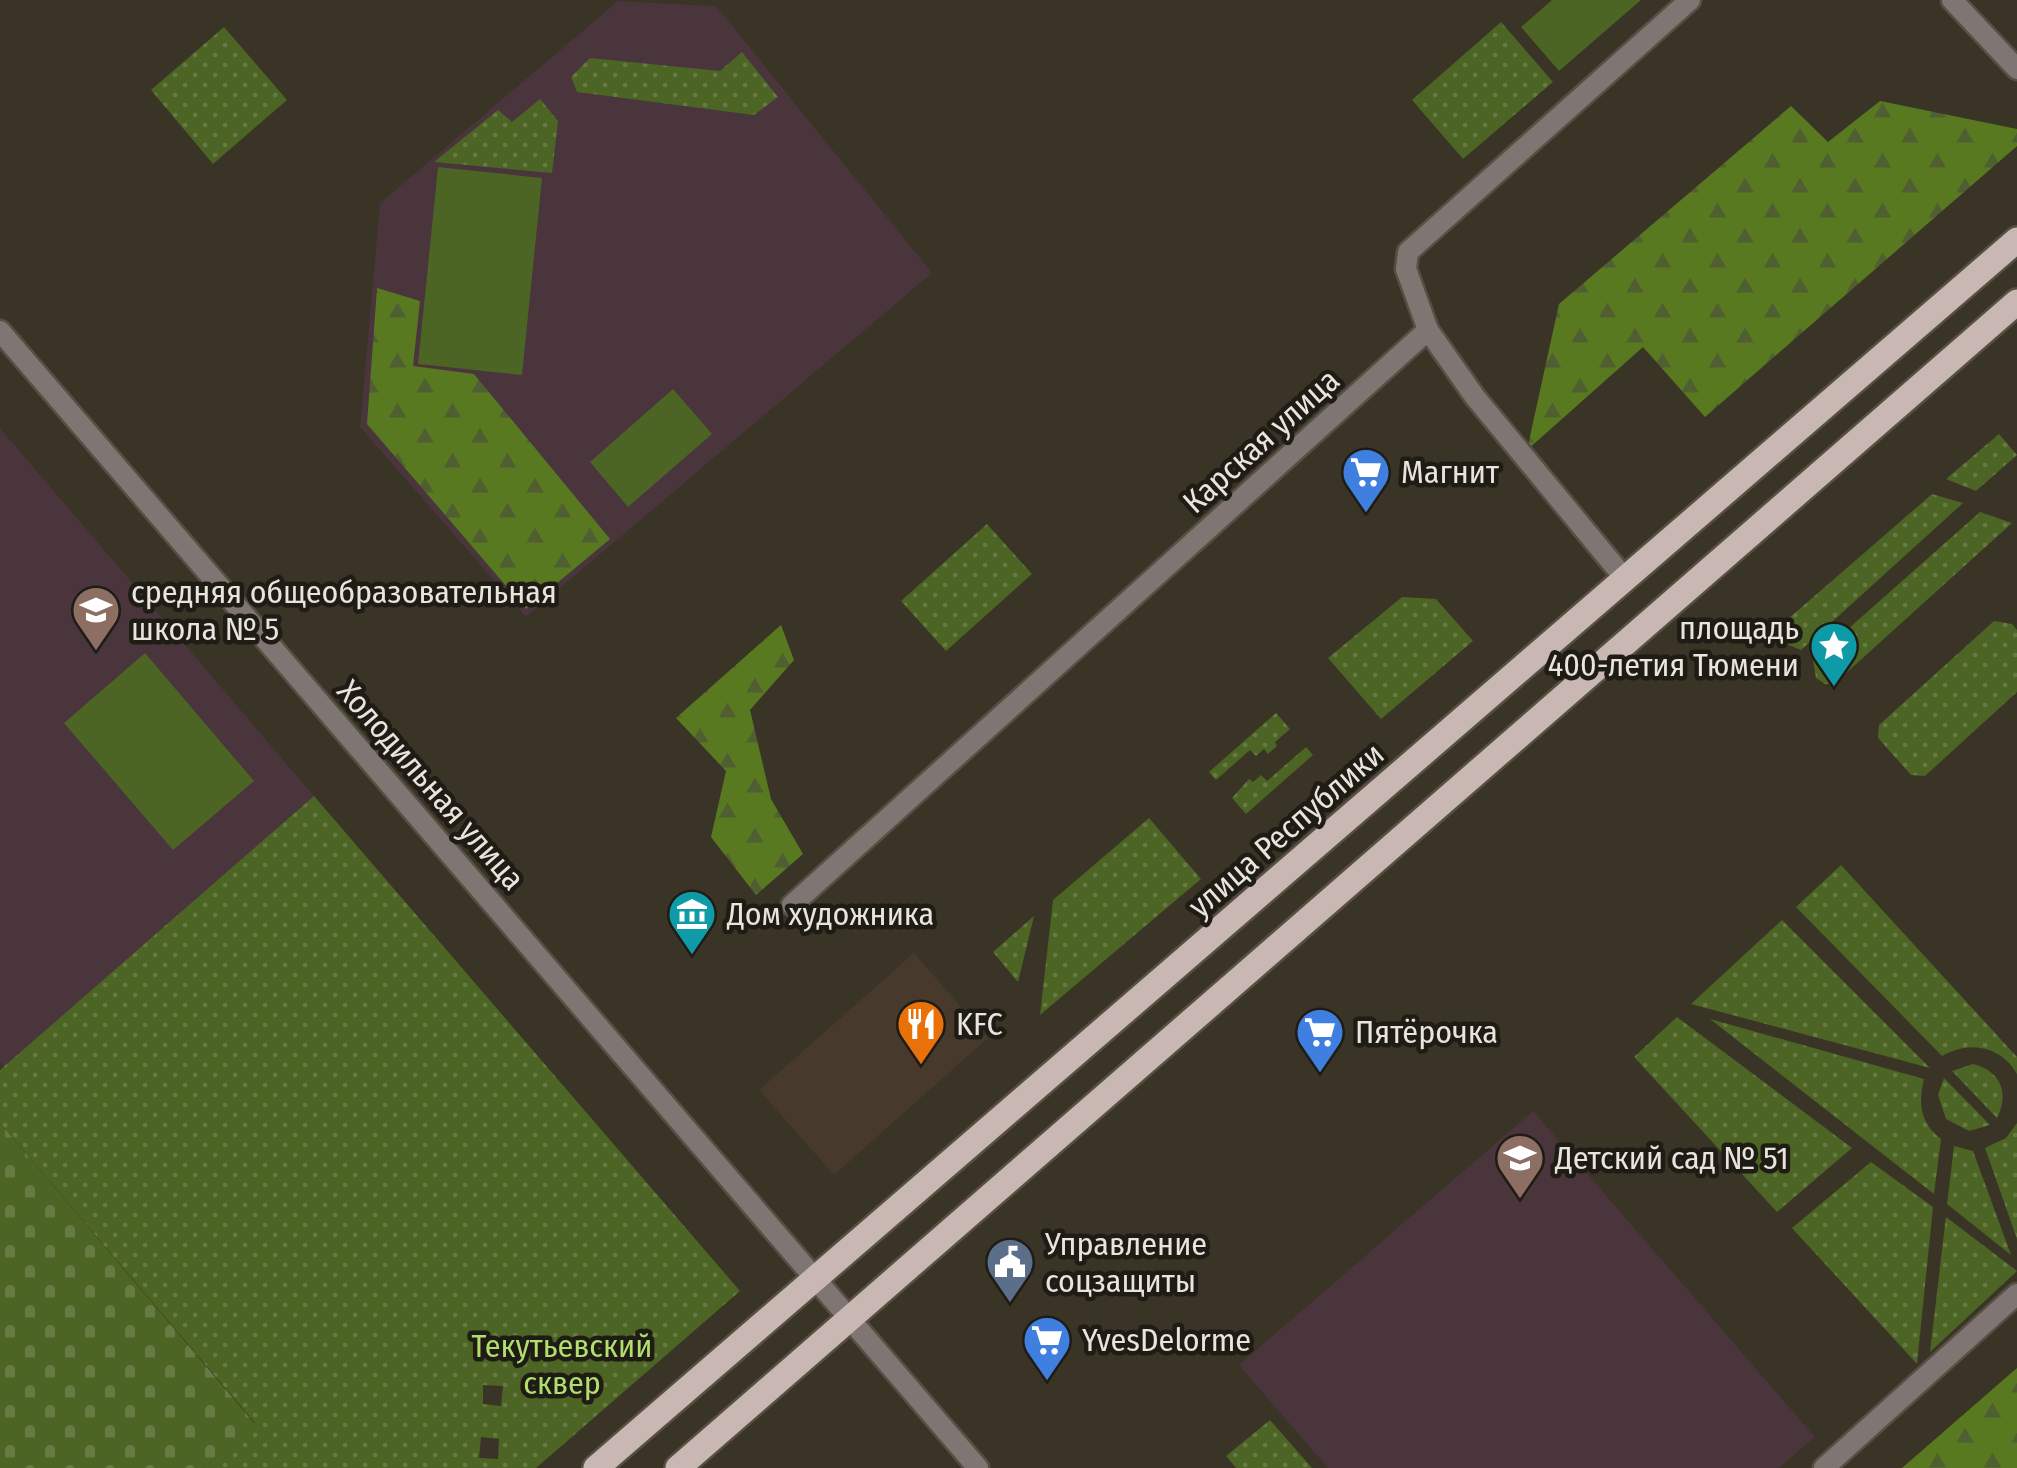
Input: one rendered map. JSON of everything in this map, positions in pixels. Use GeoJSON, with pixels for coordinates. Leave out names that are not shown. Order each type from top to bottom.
{"type":"FeatureCollection","features":[{"type":"Feature","properties":{"kind":"main road","name":"улица Республики"},"geometry":{"type":"LineString","coordinates":[[596,1468],[2017,240]]}},
{"type":"Feature","properties":{"kind":"main road"},"geometry":{"type":"LineString","coordinates":[[678,1468],[2017,302]]}},
{"type":"Feature","properties":{"kind":"street"},"geometry":{"type":"LineString","coordinates":[[1626,580],[1500,427],[1428,330],[1406,269],[1408,252],[1690,0]]}},
{"type":"Feature","properties":{"kind":"street"},"geometry":{"type":"LineString","coordinates":[[1952,0],[2017,69]]}},
{"type":"Feature","properties":{"kind":"street","name":"Карская улица"},"geometry":{"type":"LineString","coordinates":[[792,906],[1428,330]]}},
{"type":"Feature","properties":{"kind":"street","name":"Холодильная улица"},"geometry":{"type":"LineString","coordinates":[[0,331],[850,1318]]}},
{"type":"Feature","properties":{"kind":"street"},"geometry":{"type":"LineString","coordinates":[[1824,1468],[2017,1294]]}},
{"type":"Feature","properties":{"kind":"street"},"geometry":{"type":"LineString","coordinates":[[850,1318],[978,1468]]}},
{"type":"Feature","properties":{"kind":"shaded area"},"geometry":{"type":"Polygon","coordinates":[[[618,1],[716,6],[932,273],[526,617],[360,427],[380,203],[618,1]]]}},
{"type":"Feature","properties":{"kind":"shaded area","name":"средняя общеобразовательная школа № 5"},"geometry":{"type":"Polygon","coordinates":[[[0,428],[314,796],[4,1067],[0,1062],[0,428]]]}},
{"type":"Feature","properties":{"kind":"shaded area"},"geometry":{"type":"Polygon","coordinates":[[[914,953],[988,1038],[834,1175],[759,1090],[914,953]]]}},
{"type":"Feature","properties":{"kind":"shaded area","name":"Детский сад № 51"},"geometry":{"type":"Polygon","coordinates":[[[1533,1111],[1815,1437],[1779,1468],[1328,1468],[1239,1365],[1533,1111]]]}},
{"type":"Feature","properties":{"kind":"green space"},"geometry":{"type":"Polygon","coordinates":[[[1552,0],[1641,0],[1559,71],[1521,27],[1552,0]]]}},
{"type":"Feature","properties":{"kind":"green space"},"geometry":{"type":"Polygon","coordinates":[[[1501,22],[1553,82],[1463,159],[1412,100],[1501,22]]]}},
{"type":"Feature","properties":{"kind":"green space"},"geometry":{"type":"Polygon","coordinates":[[[224,27],[287,100],[213,164],[151,90],[224,27]]]}},
{"type":"Feature","properties":{"kind":"green space"},"geometry":{"type":"Polygon","coordinates":[[[742,52],[778,97],[754,115],[577,92],[571,77],[590,58],[720,71],[742,52]]]}},
{"type":"Feature","properties":{"kind":"green space"},"geometry":{"type":"Polygon","coordinates":[[[540,99],[558,121],[552,173],[434,162],[498,110],[512,122],[540,99]]]}},
{"type":"Feature","properties":{"kind":"green space"},"geometry":{"type":"Polygon","coordinates":[[[1880,101],[2017,129],[2017,146],[1705,417],[1643,347],[1527,450],[1559,304],[1791,106],[1828,142],[1880,101]]]}},
{"type":"Feature","properties":{"kind":"green space"},"geometry":{"type":"Polygon","coordinates":[[[438,167],[542,178],[522,375],[418,364],[438,167]]]}},
{"type":"Feature","properties":{"kind":"green space"},"geometry":{"type":"Polygon","coordinates":[[[377,288],[420,301],[413,366],[474,374],[610,539],[526,609],[367,424],[377,288]]]}},
{"type":"Feature","properties":{"kind":"green space"},"geometry":{"type":"Polygon","coordinates":[[[673,389],[712,434],[628,507],[590,462],[673,389]]]}},
{"type":"Feature","properties":{"kind":"green space"},"geometry":{"type":"Polygon","coordinates":[[[1999,434],[2017,455],[1976,491],[1946,479],[1999,434]]]}},
{"type":"Feature","properties":{"kind":"green space"},"geometry":{"type":"Polygon","coordinates":[[[1932,494],[1963,503],[1801,650],[1784,643],[1780,626],[1932,494]]]}},
{"type":"Feature","properties":{"kind":"green space"},"geometry":{"type":"Polygon","coordinates":[[[1980,512],[2012,523],[1834,684],[1816,678],[1813,660],[1980,512]]]}},
{"type":"Feature","properties":{"kind":"green space"},"geometry":{"type":"Polygon","coordinates":[[[987,524],[1032,574],[946,651],[901,601],[987,524]]]}},
{"type":"Feature","properties":{"kind":"green space"},"geometry":{"type":"Polygon","coordinates":[[[1402,597],[1436,599],[1473,641],[1381,719],[1328,658],[1402,597]]]}},
{"type":"Feature","properties":{"kind":"green space"},"geometry":{"type":"Polygon","coordinates":[[[1994,621],[2012,624],[2017,630],[2017,692],[1925,776],[1911,775],[1878,738],[1879,725],[1994,621]]]}},
{"type":"Feature","properties":{"kind":"green space"},"geometry":{"type":"Polygon","coordinates":[[[781,625],[794,660],[750,710],[771,799],[803,854],[756,895],[711,837],[726,771],[676,718],[781,625]]]}},
{"type":"Feature","properties":{"kind":"green space"},"geometry":{"type":"Polygon","coordinates":[[[145,653],[254,781],[173,850],[64,723],[145,653]]]}},
{"type":"Feature","properties":{"kind":"green space"},"geometry":{"type":"Polygon","coordinates":[[[1276,713],[1290,729],[1275,742],[1277,746],[1268,754],[1264,749],[1256,756],[1250,750],[1216,780],[1209,772],[1276,713]]]}},
{"type":"Feature","properties":{"kind":"green space"},"geometry":{"type":"Polygon","coordinates":[[[1306,747],[1313,755],[1246,814],[1232,798],[1249,779],[1253,782],[1261,775],[1267,781],[1306,747]]]}},
{"type":"Feature","properties":{"kind":"green space","name":"Текутьевский сквер"},"geometry":{"type":"Polygon","coordinates":[[[314,796],[740,1291],[536,1468],[204,1468],[255,1423],[0,1123],[0,1070],[314,796]],[[483,1385],[483,1404],[501,1406],[503,1386],[483,1385]],[[481,1437],[479,1458],[498,1459],[499,1439],[481,1437]]]}},
{"type":"Feature","properties":{"kind":"green space"},"geometry":{"type":"Polygon","coordinates":[[[1149,818],[1201,879],[1040,1015],[1053,900],[1149,818]]]}},
{"type":"Feature","properties":{"kind":"green space"},"geometry":{"type":"Polygon","coordinates":[[[1841,865],[2017,1057],[2017,1074],[2002,1057],[1984,1048],[1963,1048],[1942,1056],[1796,907],[1841,865]]]}},
{"type":"Feature","properties":{"kind":"green space"},"geometry":{"type":"Polygon","coordinates":[[[1034,916],[1018,982],[993,952],[1034,916]]]}},
{"type":"Feature","properties":{"kind":"green space"},"geometry":{"type":"Polygon","coordinates":[[[1782,920],[1930,1068],[1691,1004],[1782,920]]]}},
{"type":"Feature","properties":{"kind":"green space"},"geometry":{"type":"Polygon","coordinates":[[[1677,1017],[1852,1148],[1777,1212],[1634,1057],[1677,1017]]]}},
{"type":"Feature","properties":{"kind":"green space"},"geometry":{"type":"Polygon","coordinates":[[[1710,1019],[1924,1079],[1922,1112],[1941,1139],[1934,1194],[1710,1019]]]}},
{"type":"Feature","properties":{"kind":"green space"},"geometry":{"type":"Polygon","coordinates":[[[1973,1064],[1990,1072],[2000,1084],[2003,1100],[1997,1118],[1952,1071],[1973,1064]]]}},
{"type":"Feature","properties":{"kind":"green space"},"geometry":{"type":"Polygon","coordinates":[[[1944,1078],[1990,1125],[1969,1131],[1946,1119],[1938,1095],[1944,1078]]]}},
{"type":"Feature","properties":{"kind":"green space"},"geometry":{"type":"Polygon","coordinates":[[[0,1123],[255,1424],[204,1468],[0,1468],[0,1123]]]}},
{"type":"Feature","properties":{"kind":"green space"},"geometry":{"type":"Polygon","coordinates":[[[2017,1123],[2017,1239],[1985,1148],[2006,1138],[2017,1123]]]}},
{"type":"Feature","properties":{"kind":"green space"},"geometry":{"type":"Polygon","coordinates":[[[1954,1146],[1973,1151],[2011,1255],[1947,1204],[1954,1146]]]}},
{"type":"Feature","properties":{"kind":"green space"},"geometry":{"type":"Polygon","coordinates":[[[1871,1162],[1933,1207],[1917,1364],[1792,1228],[1871,1162]]]}},
{"type":"Feature","properties":{"kind":"green space"},"geometry":{"type":"Polygon","coordinates":[[[1946,1216],[2017,1271],[1930,1352],[1946,1216]]]}},
{"type":"Feature","properties":{"kind":"green space"},"geometry":{"type":"Polygon","coordinates":[[[2017,1368],[2017,1468],[1902,1468],[2017,1368]]]}},
{"type":"Feature","properties":{"kind":"green space"},"geometry":{"type":"Polygon","coordinates":[[[1270,1420],[1312,1468],[1236,1468],[1226,1456],[1270,1420]]]}},
{"type":"Feature","properties":{"kind":"place","name":"Магнит"},"geometry":{"type":"Point","coordinates":[1366,514]}},
{"type":"Feature","properties":{"kind":"place","name":"средняя общеобразовательная школа № 5"},"geometry":{"type":"Point","coordinates":[96,652]}},
{"type":"Feature","properties":{"kind":"place","name":"площадь 400-летия Тюмени"},"geometry":{"type":"Point","coordinates":[1834,688]}},
{"type":"Feature","properties":{"kind":"place","name":"Дом художника"},"geometry":{"type":"Point","coordinates":[692,956]}},
{"type":"Feature","properties":{"kind":"place","name":"KFC"},"geometry":{"type":"Point","coordinates":[921,1066]}},
{"type":"Feature","properties":{"kind":"place","name":"Пятёрочка"},"geometry":{"type":"Point","coordinates":[1320,1074]}},
{"type":"Feature","properties":{"kind":"place","name":"Детский сад № 51"},"geometry":{"type":"Point","coordinates":[1520,1200]}},
{"type":"Feature","properties":{"kind":"place","name":"Управление соцзащиты"},"geometry":{"type":"Point","coordinates":[1010,1304]}},
{"type":"Feature","properties":{"kind":"place","name":"YvesDelorme"},"geometry":{"type":"Point","coordinates":[1047,1382]}}]}
